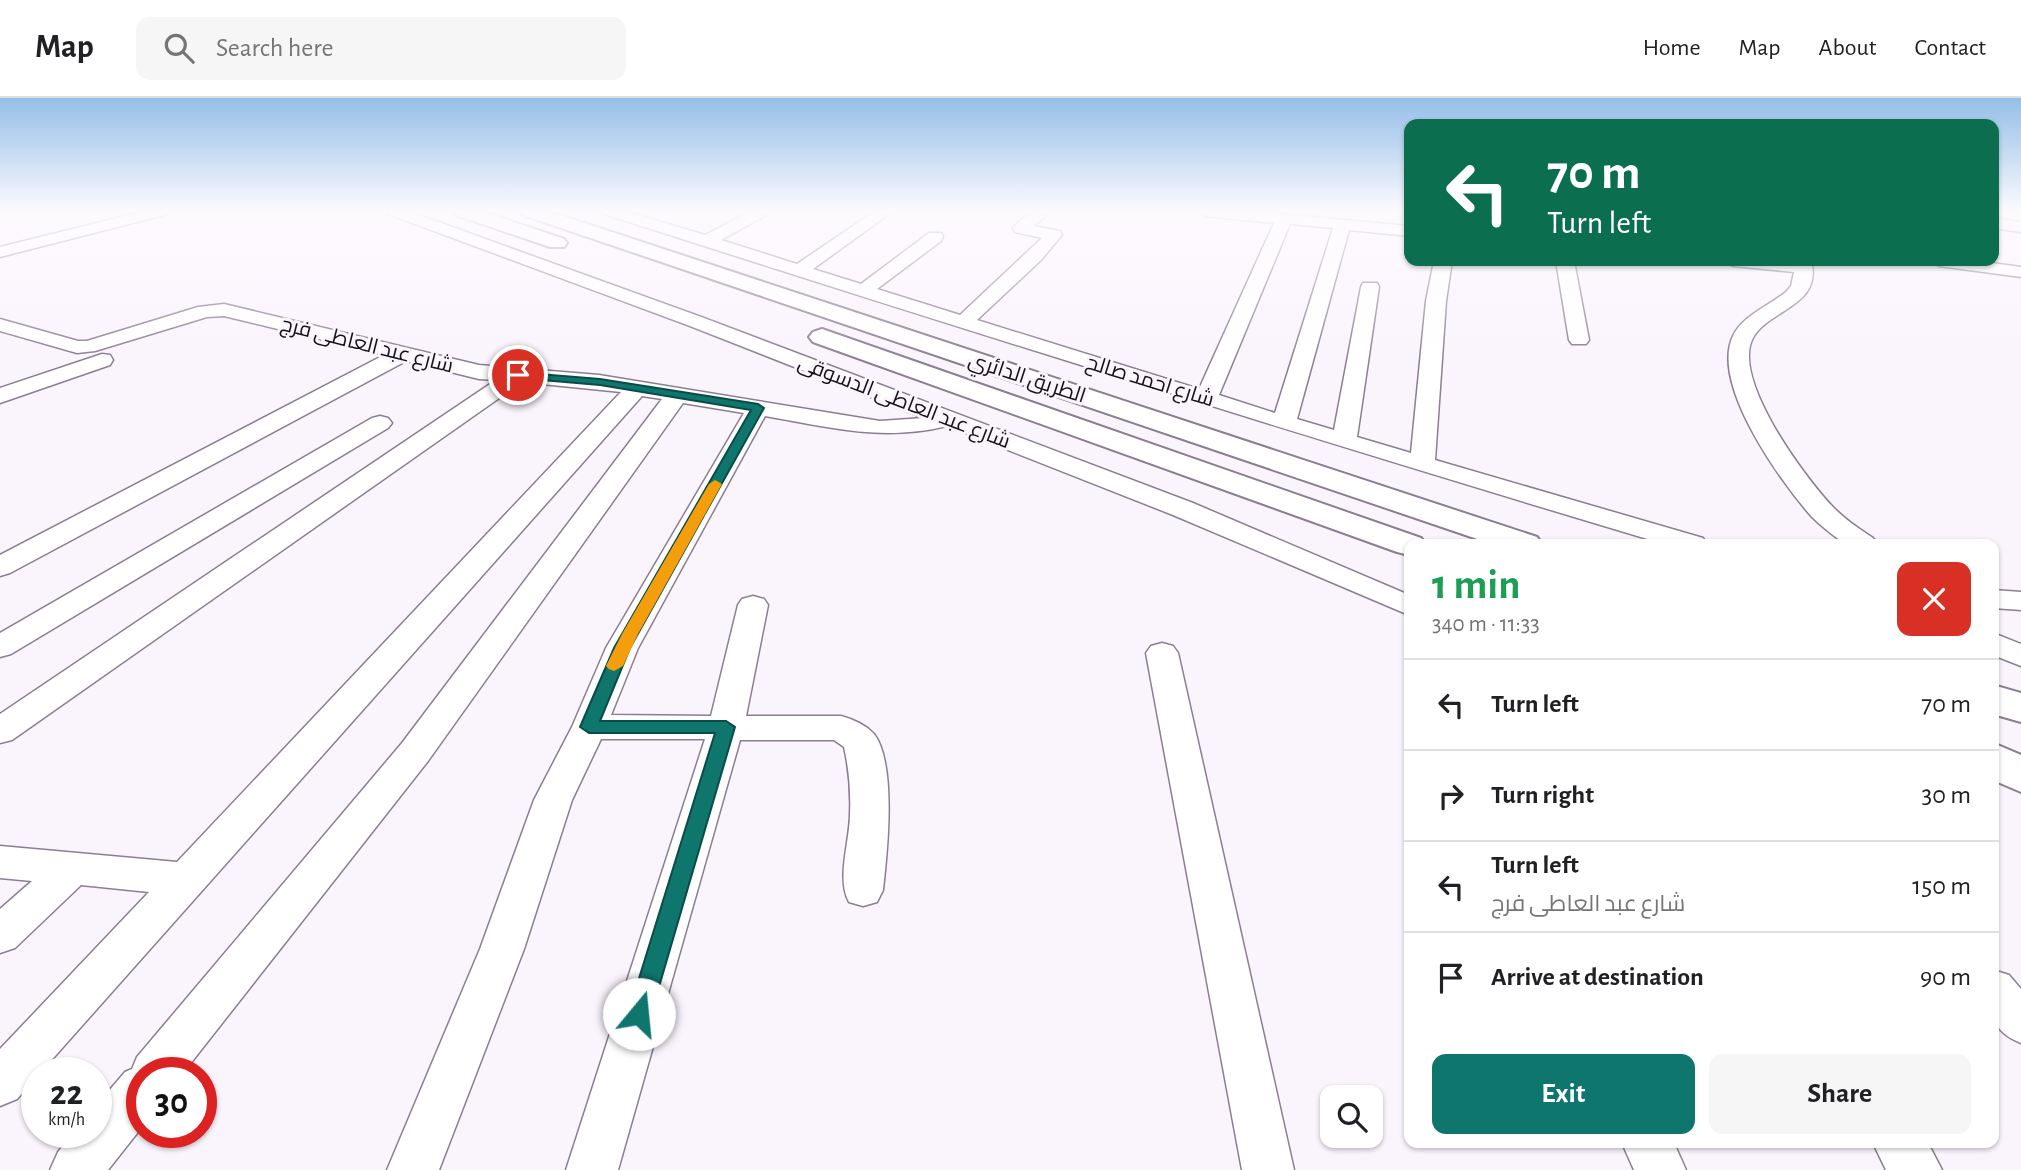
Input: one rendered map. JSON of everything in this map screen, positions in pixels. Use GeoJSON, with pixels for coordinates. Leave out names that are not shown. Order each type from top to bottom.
{"type":"FeatureCollection","features":[{"type":"Feature","properties":{"kind":"highway"},"geometry":{"type":"LineString","coordinates":[[607,261],[747,310]]}},
{"type":"Feature","properties":{"kind":"highway","name":"الطريق الدائري"},"geometry":{"type":"LineString","coordinates":[[679,261],[1510,539]]}},
{"type":"Feature","properties":{"kind":"highway","name":"الطريق الدائري"},"geometry":{"type":"LineString","coordinates":[[799,329],[1404,543]]}},
{"type":"Feature","properties":{"kind":"highway"},"geometry":{"type":"LineString","coordinates":[[1999,701],[2021,708]]}},
{"type":"Feature","properties":{"kind":"highway"},"geometry":{"type":"LineString","coordinates":[[1999,755],[2021,763]]}},
{"type":"Feature","properties":{"kind":"highway"},"geometry":{"type":"LineString","coordinates":[[1999,763],[2021,776]]}},
{"type":"Feature","properties":{"kind":"street","name":"شارع عبد العاطى الدسوقى"},"geometry":{"type":"LineString","coordinates":[[531,261],[685,317],[1183,509],[1404,604]]}},
{"type":"Feature","properties":{"kind":"street","name":"شارع احمد صالح"},"geometry":{"type":"LineString","coordinates":[[768,261],[1284,423],[1676,539]]}},
{"type":"Feature","properties":{"kind":"street"},"geometry":{"type":"LineString","coordinates":[[808,274],[824,261]]}},
{"type":"Feature","properties":{"kind":"street"},"geometry":{"type":"LineString","coordinates":[[808,274],[835,261]]}},
{"type":"Feature","properties":{"kind":"street"},"geometry":{"type":"LineString","coordinates":[[863,291],[903,261]]}},
{"type":"Feature","properties":{"kind":"street"},"geometry":{"type":"LineString","coordinates":[[963,322],[1030,261]]}},
{"type":"Feature","properties":{"kind":"street"},"geometry":{"type":"LineString","coordinates":[[1206,398],[1266,261]]}},
{"type":"Feature","properties":{"kind":"street"},"geometry":{"type":"LineString","coordinates":[[1284,423],[1331,261]]}},
{"type":"Feature","properties":{"kind":"street"},"geometry":{"type":"LineString","coordinates":[[1422,463],[1436,301],[1442,266]]}},
{"type":"Feature","properties":{"kind":"street"},"geometry":{"type":"LineString","coordinates":[[1566,266],[1579,340]]}},
{"type":"Feature","properties":{"kind":"street"},"geometry":{"type":"LineString","coordinates":[[1803,266],[1803,281],[1796,292],[1744,335],[1738,351],[1742,382],[1765,431],[1798,484],[1822,512],[1857,539]]}},
{"type":"Feature","properties":{"kind":"street"},"geometry":{"type":"LineString","coordinates":[[1976,266],[2021,272]]}},
{"type":"Feature","properties":{"kind":"street"},"geometry":{"type":"LineString","coordinates":[[1344,440],[1370,287]]}},
{"type":"Feature","properties":{"kind":"street","name":"شارع عبد العاطى فرج"},"geometry":{"type":"LineString","coordinates":[[0,325],[88,347],[215,309],[479,372],[637,388],[880,428],[919,426],[948,419]]}},
{"type":"Feature","properties":{"kind":"street"},"geometry":{"type":"LineString","coordinates":[[0,567],[404,353]]}},
{"type":"Feature","properties":{"kind":"street"},"geometry":{"type":"LineString","coordinates":[[0,396],[102,360]]}},
{"type":"Feature","properties":{"kind":"street"},"geometry":{"type":"LineString","coordinates":[[0,731],[518,375]]}},
{"type":"Feature","properties":{"kind":"street"},"geometry":{"type":"LineString","coordinates":[[0,1083],[637,388]]}},
{"type":"Feature","properties":{"kind":"street"},"geometry":{"type":"LineString","coordinates":[[168,1057],[415,752],[678,394]]}},
{"type":"Feature","properties":{"kind":"street"},"geometry":{"type":"LineString","coordinates":[[413,1170],[502,949],[553,800],[589,727],[622,648],[758,408]]}},
{"type":"Feature","properties":{"kind":"street"},"geometry":{"type":"LineString","coordinates":[[0,647],[380,423]]}},
{"type":"Feature","properties":{"kind":"street"},"geometry":{"type":"LineString","coordinates":[[1999,599],[2021,601]]}},
{"type":"Feature","properties":{"kind":"street"},"geometry":{"type":"LineString","coordinates":[[592,1170],[726,727],[753,605]]}},
{"type":"Feature","properties":{"kind":"street"},"geometry":{"type":"LineString","coordinates":[[1999,646],[2021,656]]}},
{"type":"Feature","properties":{"kind":"street"},"geometry":{"type":"LineString","coordinates":[[1162,653],[1268,1170]]}},
{"type":"Feature","properties":{"kind":"street"},"geometry":{"type":"LineString","coordinates":[[589,727],[841,728],[860,741],[868,769],[871,813],[863,890]]}},
{"type":"Feature","properties":{"kind":"street"},"geometry":{"type":"LineString","coordinates":[[0,862],[186,879]]}},
{"type":"Feature","properties":{"kind":"street"},"geometry":{"type":"LineString","coordinates":[[0,935],[72,869]]}},
{"type":"Feature","properties":{"kind":"street"},"geometry":{"type":"LineString","coordinates":[[1999,996],[2021,1022]]}},
{"type":"Feature","properties":{"kind":"street"},"geometry":{"type":"LineString","coordinates":[[76,1170],[126,1108]]}},
{"type":"Feature","properties":{"kind":"street"},"geometry":{"type":"LineString","coordinates":[[1649,1148],[1660,1170]]}},
{"type":"Feature","properties":{"kind":"street"},"geometry":{"type":"LineString","coordinates":[[1901,1148],[1916,1170]]}},
{"type":"Feature","properties":{"kind":"slow traffic"},"geometry":{"type":"LineString","coordinates":[[614,666],[715,484]]}},
{"type":"Feature","properties":{"kind":"route"},"geometry":{"type":"LineString","coordinates":[[518,375],[600,382],[758,408],[622,648],[589,727],[726,727],[639,1014]]}}]}
